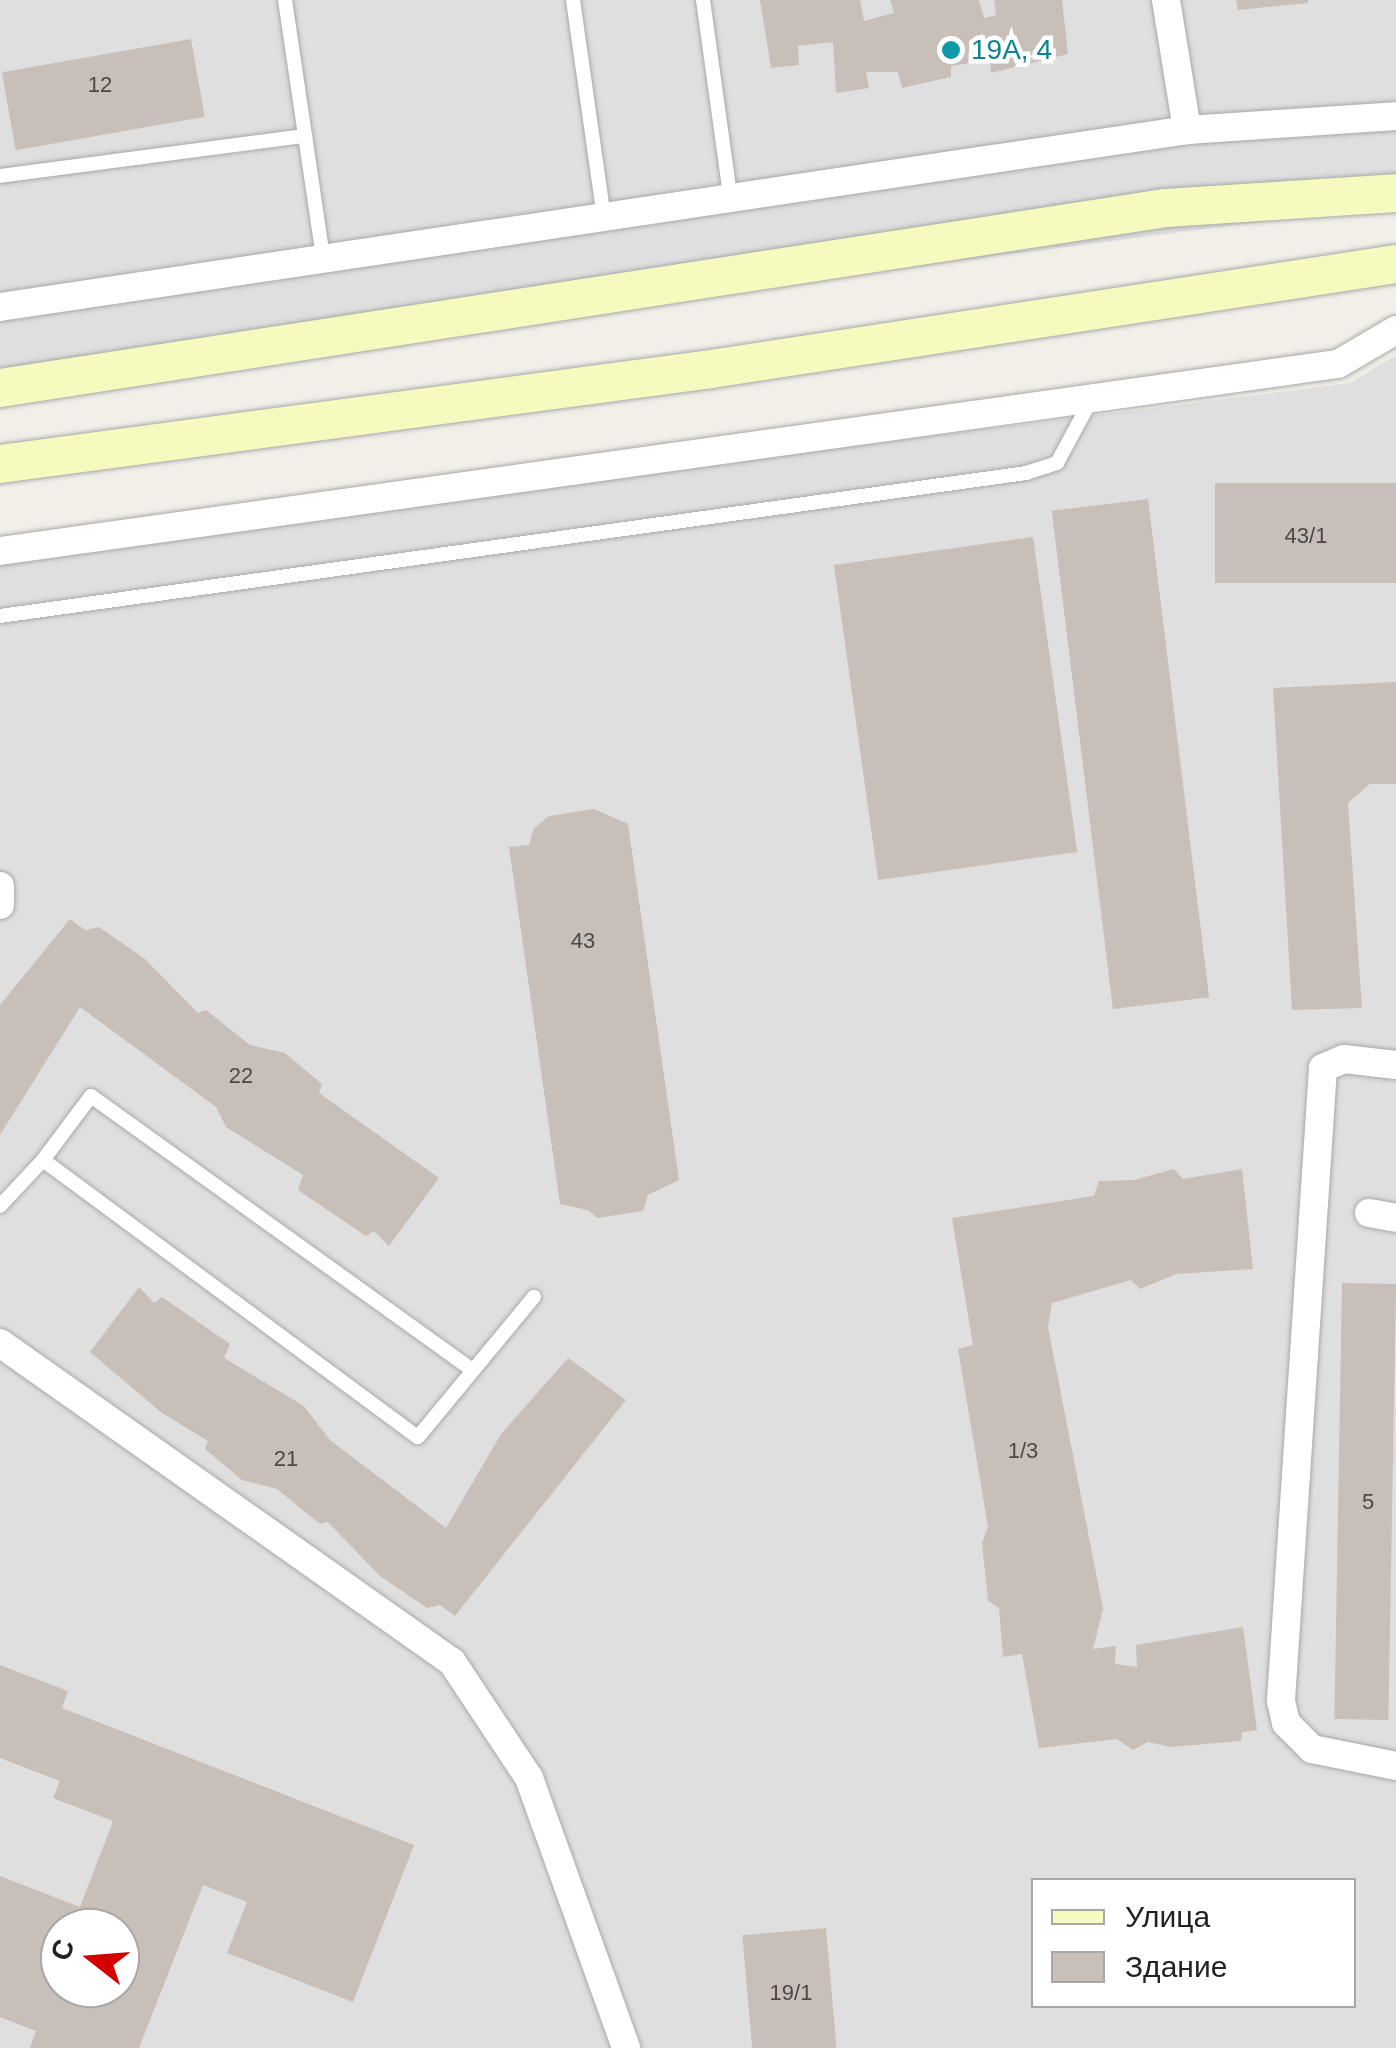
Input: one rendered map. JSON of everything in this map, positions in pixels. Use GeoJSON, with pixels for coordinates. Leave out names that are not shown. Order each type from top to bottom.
{"type":"FeatureCollection","features":[{"type":"Feature","properties":{"kind":"street"},"geometry":{"type":"LineString","coordinates":[[1166,0],[1187,130]]}},
{"type":"Feature","properties":{"kind":"street"},"geometry":{"type":"LineString","coordinates":[[0,307],[323,256],[732,202],[1187,130],[1396,116]]}},
{"type":"Feature","properties":{"kind":"street"},"geometry":{"type":"LineString","coordinates":[[0,388],[1166,208],[1396,193]]}},
{"type":"Feature","properties":{"kind":"street"},"geometry":{"type":"LineString","coordinates":[[0,464],[711,369],[1396,264]]}},
{"type":"Feature","properties":{"kind":"street"},"geometry":{"type":"LineString","coordinates":[[0,551],[1338,364],[1396,330]]}},
{"type":"Feature","properties":{"kind":"street"},"geometry":{"type":"LineString","coordinates":[[0,886],[0,905]]}},
{"type":"Feature","properties":{"kind":"street"},"geometry":{"type":"LineString","coordinates":[[1396,1065],[1344,1058],[1323,1068],[1281,1701],[1286,1723],[1312,1749],[1396,1766]]}},
{"type":"Feature","properties":{"kind":"street"},"geometry":{"type":"LineString","coordinates":[[0,1343],[452,1662],[529,1778],[626,2048]]}},
{"type":"Feature","properties":{"kind":"lane"},"geometry":{"type":"LineString","coordinates":[[285,0],[323,256]]}},
{"type":"Feature","properties":{"kind":"lane"},"geometry":{"type":"LineString","coordinates":[[572,0],[604,219]]}},
{"type":"Feature","properties":{"kind":"lane"},"geometry":{"type":"LineString","coordinates":[[702,0],[732,202]]}},
{"type":"Feature","properties":{"kind":"lane"},"geometry":{"type":"LineString","coordinates":[[0,176],[305,136]]}},
{"type":"Feature","properties":{"kind":"lane"},"geometry":{"type":"LineString","coordinates":[[0,616],[1026,472],[1057,464],[1091,400]]}},
{"type":"Feature","properties":{"kind":"lane"},"geometry":{"type":"LineString","coordinates":[[0,1206],[43,1160],[91,1096],[473,1370]]}},
{"type":"Feature","properties":{"kind":"lane"},"geometry":{"type":"LineString","coordinates":[[43,1160],[418,1437],[534,1297]]}},
{"type":"Feature","properties":{"kind":"shaded area"},"geometry":{"type":"Polygon","coordinates":[[[0,0],[1396,0],[1396,204],[0,386],[0,0]]]}},
{"type":"Feature","properties":{"kind":"shaded area"},"geometry":{"type":"Polygon","coordinates":[[[1396,355],[1396,2048],[0,2048],[0,554],[1350,383],[1396,355]]]}},
{"type":"Feature","properties":{"kind":"building","name":"19А, 4"},"geometry":{"type":"Polygon","coordinates":[[[760,0],[860,0],[864,21],[894,13],[890,0],[979,0],[984,18],[996,15],[994,0],[1062,0],[1068,54],[991,73],[990,60],[951,66],[951,77],[902,88],[898,72],[866,72],[869,88],[836,93],[833,42],[798,46],[799,65],[771,68],[760,0]]]}},
{"type":"Feature","properties":{"kind":"building"},"geometry":{"type":"Polygon","coordinates":[[[1236,0],[1308,0],[1308,3],[1238,10],[1236,0]]]}},
{"type":"Feature","properties":{"kind":"building"},"geometry":{"type":"Polygon","coordinates":[[[191,39],[205,117],[16,150],[2,72],[191,39]]]}},
{"type":"Feature","properties":{"kind":"building"},"geometry":{"type":"Polygon","coordinates":[[[1215,483],[1396,483],[1396,583],[1215,583],[1215,483]]]}},
{"type":"Feature","properties":{"kind":"building"},"geometry":{"type":"Polygon","coordinates":[[[1148,499],[1209,997],[1113,1009],[1052,511],[1148,499]]]}},
{"type":"Feature","properties":{"kind":"building"},"geometry":{"type":"Polygon","coordinates":[[[1033,537],[1077,852],[878,880],[834,565],[1033,537]]]}},
{"type":"Feature","properties":{"kind":"building"},"geometry":{"type":"Polygon","coordinates":[[[1396,682],[1396,784],[1370,784],[1348,803],[1362,1008],[1292,1010],[1273,688],[1396,682]]]}},
{"type":"Feature","properties":{"kind":"building"},"geometry":{"type":"Polygon","coordinates":[[[594,809],[628,824],[679,1180],[648,1195],[643,1211],[597,1218],[588,1210],[560,1204],[509,847],[529,845],[534,828],[549,816],[594,809]]]}},
{"type":"Feature","properties":{"kind":"building"},"geometry":{"type":"Polygon","coordinates":[[[70,919],[85,930],[99,927],[145,959],[198,1013],[206,1010],[250,1045],[285,1053],[322,1084],[319,1093],[439,1178],[389,1246],[374,1231],[366,1236],[298,1190],[303,1175],[226,1127],[216,1107],[80,1007],[0,1135],[0,1005],[70,919]]]}},
{"type":"Feature","properties":{"kind":"building"},"geometry":{"type":"Polygon","coordinates":[[[1174,1169],[1183,1179],[1242,1169],[1253,1269],[1176,1274],[1140,1289],[1131,1280],[1052,1303],[1048,1327],[1103,1609],[1093,1649],[1116,1646],[1115,1664],[1137,1667],[1136,1645],[1243,1627],[1257,1730],[1242,1732],[1241,1741],[1170,1747],[1148,1742],[1133,1750],[1117,1739],[1039,1748],[1022,1654],[1003,1657],[999,1608],[988,1601],[982,1543],[988,1527],[958,1349],[973,1345],[952,1218],[1094,1196],[1099,1181],[1134,1180],[1174,1169]]]}},
{"type":"Feature","properties":{"kind":"building"},"geometry":{"type":"Polygon","coordinates":[[[1342,1283],[1396,1284],[1388,1720],[1334,1719],[1342,1283]]]}},
{"type":"Feature","properties":{"kind":"building"},"geometry":{"type":"Polygon","coordinates":[[[139,1287],[154,1303],[162,1297],[230,1344],[224,1358],[304,1406],[330,1440],[446,1528],[501,1434],[568,1358],[626,1400],[455,1616],[440,1605],[427,1608],[380,1576],[328,1522],[320,1524],[277,1489],[242,1480],[205,1449],[208,1441],[162,1413],[90,1352],[139,1287]]]}},
{"type":"Feature","properties":{"kind":"building"},"geometry":{"type":"Polygon","coordinates":[[[0,1665],[68,1691],[62,1708],[414,1845],[353,2002],[227,1953],[247,1902],[203,1885],[139,2048],[30,2048],[36,2031],[0,2017],[0,1876],[80,1907],[113,1821],[53,1798],[60,1781],[0,1758],[0,1665]]]}},
{"type":"Feature","properties":{"kind":"building"},"geometry":{"type":"Polygon","coordinates":[[[826,1928],[836,2048],[752,2048],[742,1935],[826,1928]]]}},
{"type":"Feature","properties":{"kind":"place","name":"19А, 4"},"geometry":{"type":"Point","coordinates":[951,50]}}]}
